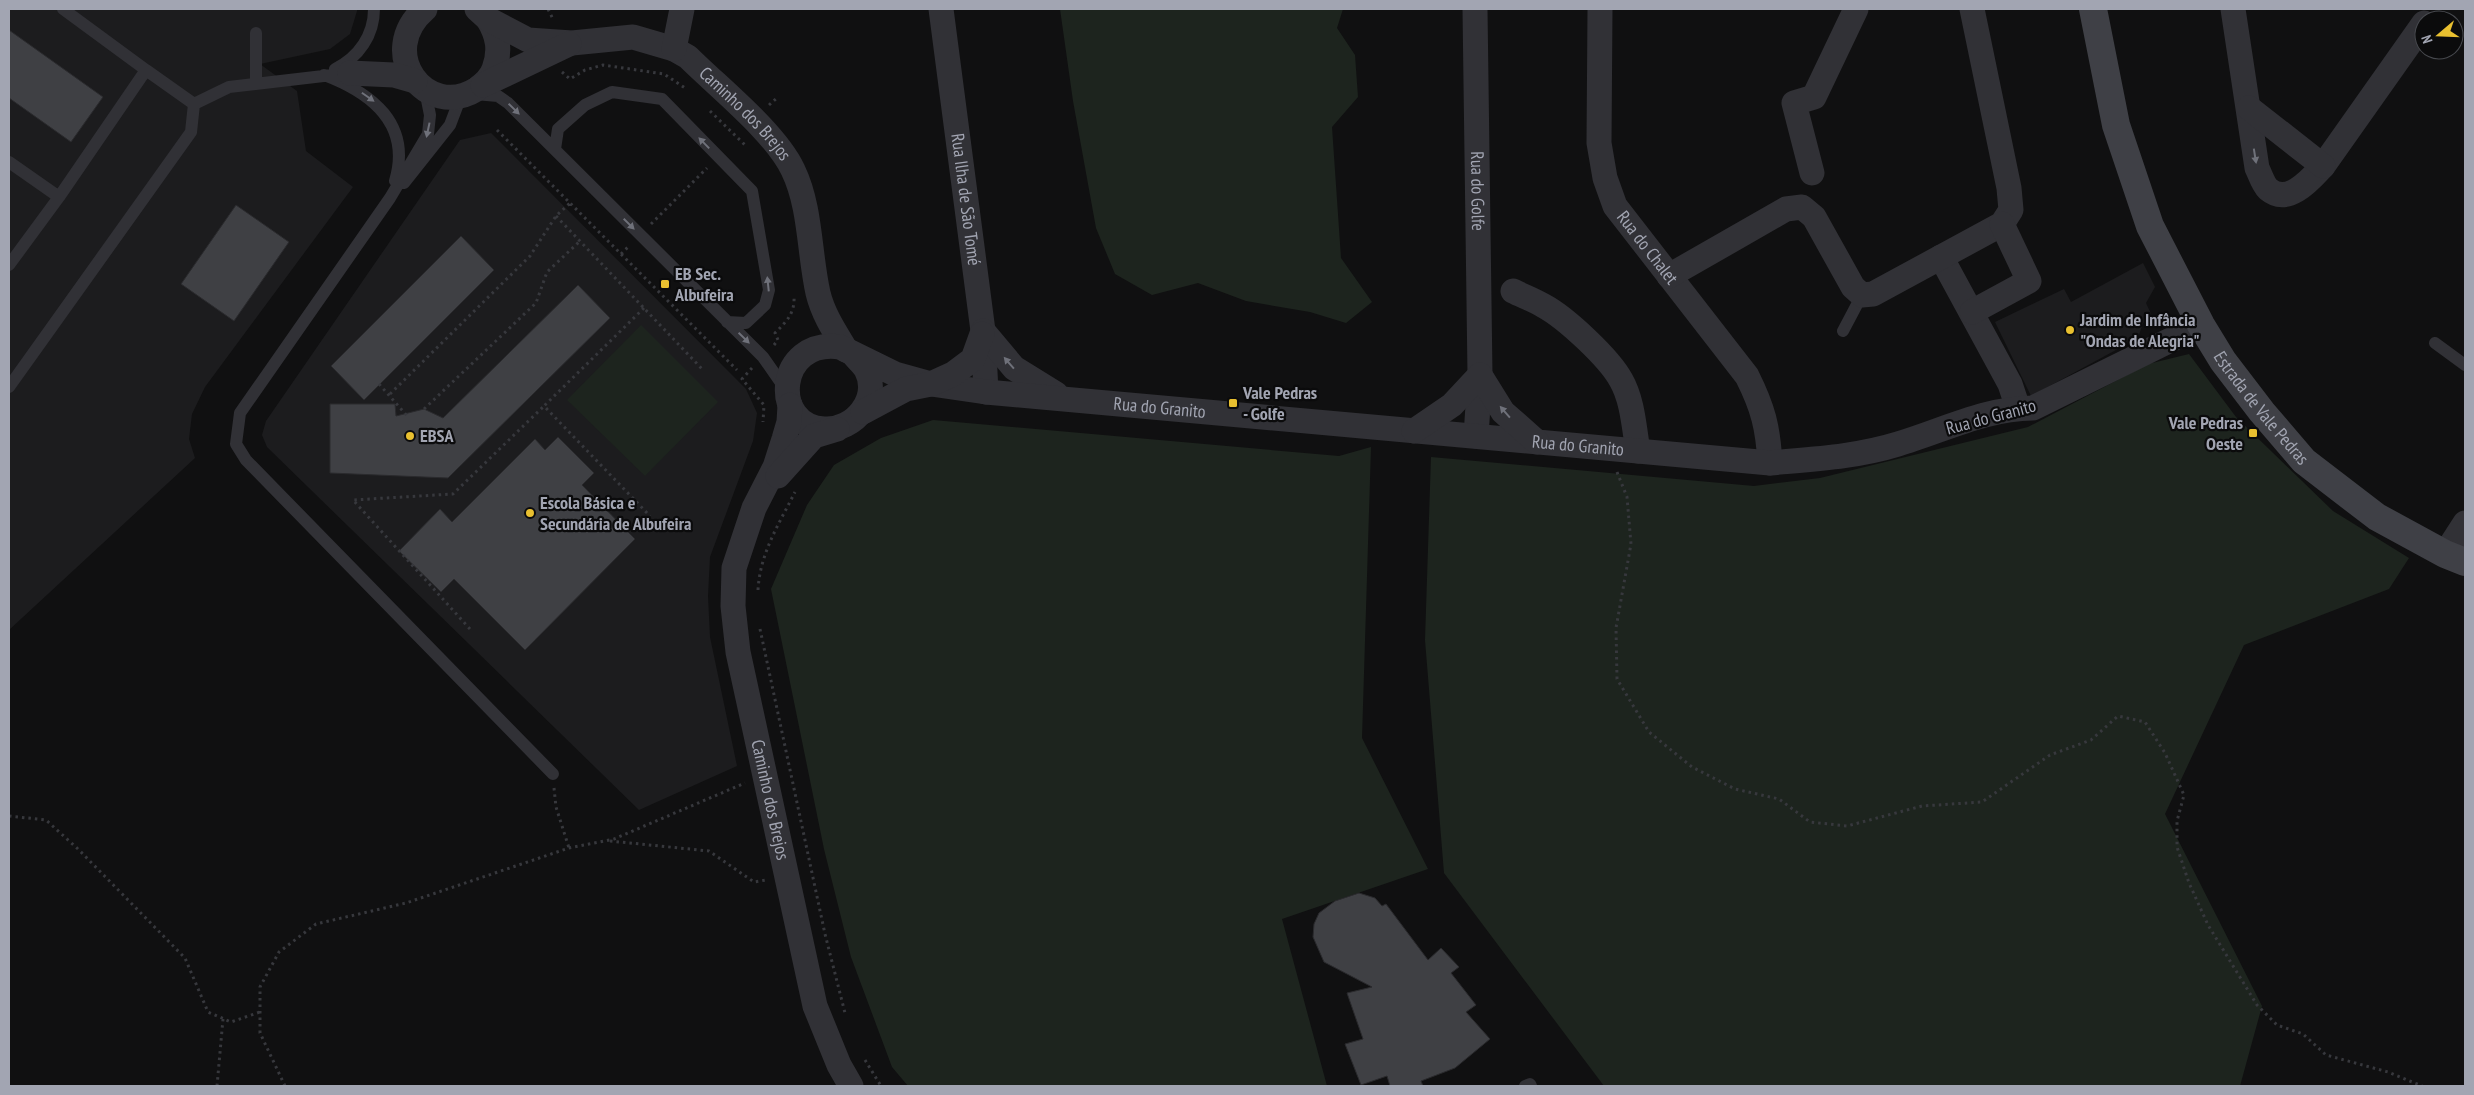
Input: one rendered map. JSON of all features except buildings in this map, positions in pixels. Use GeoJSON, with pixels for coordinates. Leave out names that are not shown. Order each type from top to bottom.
{"type":"FeatureCollection","features":[{"type":"Feature","properties":{"kind":"main road","name":"Estrada de Vale Pedras"},"geometry":{"type":"LineString","coordinates":[[2093,9],[2116,125],[2150,226],[2201,325],[2223,361],[2262,412],[2304,461],[2377,517],[2455,558]]}},
{"type":"Feature","properties":{"kind":"street"},"geometry":{"type":"LineString","coordinates":[[395,9],[405,39],[408,70],[417,82],[432,93],[446,97],[472,91],[562,44]]}},
{"type":"Feature","properties":{"kind":"street"},"geometry":{"type":"LineString","coordinates":[[350,74],[380,62],[405,39],[414,18],[425,9]]}},
{"type":"Feature","properties":{"kind":"street"},"geometry":{"type":"LineString","coordinates":[[674,49],[682,9]]}},
{"type":"Feature","properties":{"kind":"street","name":"Rua Ilha de São Tomé"},"geometry":{"type":"LineString","coordinates":[[941,9],[983,331],[986,392]]}},
{"type":"Feature","properties":{"kind":"street","name":"Rua do Golfe"},"geometry":{"type":"LineString","coordinates":[[1475,9],[1480,375],[1476,436]]}},
{"type":"Feature","properties":{"kind":"street","name":"Rua do Chalet"},"geometry":{"type":"LineString","coordinates":[[1600,9],[1599,143],[1605,178],[1615,206],[1747,376],[1760,401],[1768,430],[1770,463]]}},
{"type":"Feature","properties":{"kind":"street"},"geometry":{"type":"LineString","coordinates":[[1812,173],[1794,103],[1814,97],[1856,9]]}},
{"type":"Feature","properties":{"kind":"street"},"geometry":{"type":"LineString","coordinates":[[1972,9],[2009,188],[2006,217],[2030,281],[1972,312]]}},
{"type":"Feature","properties":{"kind":"street"},"geometry":{"type":"LineString","coordinates":[[2234,9],[2257,168],[2267,188],[2278,194],[2292,193],[2303,186],[2323,166],[2414,37]]}},
{"type":"Feature","properties":{"kind":"street"},"geometry":{"type":"LineString","coordinates":[[482,14],[528,40],[562,44]]}},
{"type":"Feature","properties":{"kind":"street"},"geometry":{"type":"LineString","coordinates":[[472,91],[492,74],[498,60],[499,46],[496,31],[482,14]]}},
{"type":"Feature","properties":{"kind":"street","name":"Caminho dos Brejos"},"geometry":{"type":"LineString","coordinates":[[562,44],[633,37],[674,49],[688,57],[745,129],[778,145],[793,170],[802,194],[818,294],[830,325],[850,352]]}},
{"type":"Feature","properties":{"kind":"street"},"geometry":{"type":"LineString","coordinates":[[350,74],[394,75],[417,82]]}},
{"type":"Feature","properties":{"kind":"street"},"geometry":{"type":"LineString","coordinates":[[2249,108],[2323,166]]}},
{"type":"Feature","properties":{"kind":"street"},"geometry":{"type":"LineString","coordinates":[[1669,276],[1772,216],[1786,209],[1802,207],[1814,217],[1853,287],[1862,295],[1873,294],[1941,257],[2006,217]]}},
{"type":"Feature","properties":{"kind":"street"},"geometry":{"type":"LineString","coordinates":[[1941,257],[2010,384],[2018,408]]}},
{"type":"Feature","properties":{"kind":"street"},"geometry":{"type":"LineString","coordinates":[[1513,292],[1544,306],[1559,316],[1609,363],[1621,380],[1629,401],[1638,451]]}},
{"type":"Feature","properties":{"kind":"street","name":"Caminho dos Brejos"},"geometry":{"type":"LineString","coordinates":[[806,352],[814,330],[818,294]]}},
{"type":"Feature","properties":{"kind":"street","name":"Rua do Granito"},"geometry":{"type":"LineString","coordinates":[[850,352],[895,374],[931,384],[986,392],[1770,463],[1848,456],[1897,445],[1984,415],[2018,408],[2033,408],[2201,325]]}},
{"type":"Feature","properties":{"kind":"street"},"geometry":{"type":"LineString","coordinates":[[931,384],[953,374],[973,359],[983,331]]}},
{"type":"Feature","properties":{"kind":"street"},"geometry":{"type":"LineString","coordinates":[[983,331],[1014,368],[1037,384],[1065,398]]}},
{"type":"Feature","properties":{"kind":"street"},"geometry":{"type":"LineString","coordinates":[[831,346],[850,352],[866,369],[870,384],[869,398],[863,412],[850,424],[837,429],[814,427],[802,420],[788,398],[788,376],[795,362],[806,352],[816,348],[831,346]]}},
{"type":"Feature","properties":{"kind":"street"},"geometry":{"type":"LineString","coordinates":[[1414,431],[1452,405],[1480,375],[1503,412],[1537,442]]}},
{"type":"Feature","properties":{"kind":"street","name":"Rua do Granito"},"geometry":{"type":"LineString","coordinates":[[863,412],[906,389],[931,384]]}},
{"type":"Feature","properties":{"kind":"street","name":"Caminho dos Brejos"},"geometry":{"type":"LineString","coordinates":[[788,398],[790,422],[775,467],[754,508],[734,568],[733,606],[738,652],[815,1006],[839,1065],[851,1086]]}},
{"type":"Feature","properties":{"kind":"street","name":"Caminho dos Brejos"},"geometry":{"type":"LineString","coordinates":[[754,508],[798,452],[814,436],[837,429]]}},
{"type":"Feature","properties":{"kind":"street"},"geometry":{"type":"LineString","coordinates":[[2455,558],[2465,523]]}},
{"type":"Feature","properties":{"kind":"lane"},"geometry":{"type":"LineString","coordinates":[[63,9],[194,104]]}},
{"type":"Feature","properties":{"kind":"lane"},"geometry":{"type":"LineString","coordinates":[[324,75],[347,63],[363,46],[374,24],[374,9]]}},
{"type":"Feature","properties":{"kind":"lane"},"geometry":{"type":"LineString","coordinates":[[256,33],[256,84]]}},
{"type":"Feature","properties":{"kind":"lane"},"geometry":{"type":"LineString","coordinates":[[9,264],[59,197],[146,70]]}},
{"type":"Feature","properties":{"kind":"lane"},"geometry":{"type":"LineString","coordinates":[[194,104],[229,87],[324,75],[350,74]]}},
{"type":"Feature","properties":{"kind":"lane"},"geometry":{"type":"LineString","coordinates":[[324,75],[346,83],[378,103],[391,125],[398,146],[398,170],[390,198]]}},
{"type":"Feature","properties":{"kind":"lane"},"geometry":{"type":"LineString","coordinates":[[417,82],[427,100],[430,115],[428,134],[390,198],[240,413],[236,444],[258,474],[314,528],[553,774]]}},
{"type":"Feature","properties":{"kind":"lane"},"geometry":{"type":"LineString","coordinates":[[390,198],[415,171],[450,125],[472,91],[498,96],[508,103],[555,149],[763,357],[788,398]]}},
{"type":"Feature","properties":{"kind":"lane"},"geometry":{"type":"LineString","coordinates":[[555,149],[558,130],[585,105],[612,92],[662,100],[752,191],[770,290],[765,305],[746,322],[727,322]]}},
{"type":"Feature","properties":{"kind":"lane"},"geometry":{"type":"LineString","coordinates":[[9,387],[191,132],[194,104]]}},
{"type":"Feature","properties":{"kind":"lane"},"geometry":{"type":"LineString","coordinates":[[9,162],[59,197]]}},
{"type":"Feature","properties":{"kind":"lane"},"geometry":{"type":"LineString","coordinates":[[1843,330],[1862,295]]}},
{"type":"Feature","properties":{"kind":"lane"},"geometry":{"type":"LineString","coordinates":[[2435,343],[2465,365]]}},
{"type":"Feature","properties":{"kind":"lane"},"geometry":{"type":"LineString","coordinates":[[1525,1086],[1530,1084],[1531,1086]]}},
{"type":"Feature","properties":{"kind":"path"},"geometry":{"type":"LineString","coordinates":[[548,9],[553,16],[562,44],[562,73],[570,78],[584,70],[603,65],[664,74],[688,89]]}},
{"type":"Feature","properties":{"kind":"path"},"geometry":{"type":"LineString","coordinates":[[620,254],[778,97]]}},
{"type":"Feature","properties":{"kind":"path"},"geometry":{"type":"LineString","coordinates":[[706,108],[745,129],[750,150]]}},
{"type":"Feature","properties":{"kind":"path"},"geometry":{"type":"LineString","coordinates":[[497,130],[736,370]]}},
{"type":"Feature","properties":{"kind":"path"},"geometry":{"type":"LineString","coordinates":[[390,394],[530,256],[556,216],[570,203]]}},
{"type":"Feature","properties":{"kind":"path"},"geometry":{"type":"LineString","coordinates":[[556,216],[703,370]]}},
{"type":"Feature","properties":{"kind":"path"},"geometry":{"type":"LineString","coordinates":[[424,409],[536,303],[547,272],[580,241]]}},
{"type":"Feature","properties":{"kind":"path"},"geometry":{"type":"LineString","coordinates":[[763,425],[764,405],[742,379],[778,340],[775,333],[790,319],[794,305],[794,287]]}},
{"type":"Feature","properties":{"kind":"path"},"geometry":{"type":"LineString","coordinates":[[470,629],[353,500],[453,494],[644,308]]}},
{"type":"Feature","properties":{"kind":"path"},"geometry":{"type":"LineString","coordinates":[[379,384],[390,394],[409,418]]}},
{"type":"Feature","properties":{"kind":"path"},"geometry":{"type":"LineString","coordinates":[[544,406],[650,516]]}},
{"type":"Feature","properties":{"kind":"path"},"geometry":{"type":"LineString","coordinates":[[1608,448],[1627,497],[1631,544],[1616,628],[1617,679],[1649,732],[1692,767],[1735,789],[1779,799],[1810,822],[1847,826],[1922,806],[1982,802],[2050,755],[2091,740],[2118,716],[2145,722],[2165,753],[2184,795],[2177,822],[2177,847],[2189,883],[2208,925],[2257,1005],[2276,1024],[2303,1034],[2326,1055],[2388,1072],[2422,1086]]}},
{"type":"Feature","properties":{"kind":"path"},"geometry":{"type":"LineString","coordinates":[[758,597],[763,561],[768,545],[797,489]]}},
{"type":"Feature","properties":{"kind":"path"},"geometry":{"type":"LineString","coordinates":[[759,621],[825,934],[847,1020]]}},
{"type":"Feature","properties":{"kind":"path"},"geometry":{"type":"LineString","coordinates":[[553,774],[556,807],[569,848]]}},
{"type":"Feature","properties":{"kind":"path"},"geometry":{"type":"LineString","coordinates":[[285,1086],[260,1033],[260,987],[279,952],[316,924],[406,903],[569,848],[606,840],[764,775]]}},
{"type":"Feature","properties":{"kind":"path"},"geometry":{"type":"LineString","coordinates":[[9,816],[46,820],[78,848],[184,958],[208,1012],[231,1022],[260,1012]]}},
{"type":"Feature","properties":{"kind":"path"},"geometry":{"type":"LineString","coordinates":[[606,840],[709,851],[754,882],[787,876]]}},
{"type":"Feature","properties":{"kind":"path"},"geometry":{"type":"LineString","coordinates":[[217,1086],[223,1018]]}},
{"type":"Feature","properties":{"kind":"path"},"geometry":{"type":"LineString","coordinates":[[861,1054],[881,1086]]}},
{"type":"Feature","properties":{"kind":"shaded area"},"geometry":{"type":"Polygon","coordinates":[[[9,9],[357,9],[357,11],[350,34],[330,49],[260,64],[297,91],[306,151],[353,187],[205,387],[192,414],[189,439],[195,458],[9,630],[9,9]]]}},
{"type":"Feature","properties":{"kind":"shaded area"},"geometry":{"type":"Polygon","coordinates":[[[1060,9],[1343,9],[1337,28],[1355,55],[1358,97],[1332,127],[1341,258],[1372,302],[1346,323],[1310,312],[1246,301],[1198,283],[1152,295],[1115,274],[1096,228],[1073,101],[1060,9]]]}},
{"type":"Feature","properties":{"kind":"shaded area","name":"Escola Básica e Secundária de Albufeira"},"geometry":{"type":"Polygon","coordinates":[[[491,133],[746,389],[757,413],[753,441],[710,557],[708,596],[710,637],[737,766],[639,810],[267,447],[262,435],[266,421],[460,140],[491,133]]]}},
{"type":"Feature","properties":{"kind":"shaded area","name":"Jardim de Infância \"Ondas de Alegria\""},"geometry":{"type":"Polygon","coordinates":[[[2143,263],[2155,287],[2146,303],[2153,318],[2143,323],[2138,338],[2031,396],[1995,322],[2064,289],[2071,302],[2143,263]]]}},
{"type":"Feature","properties":{"kind":"shaded area"},"geometry":{"type":"Polygon","coordinates":[[[641,325],[718,402],[645,476],[567,400],[641,325]]]}},
{"type":"Feature","properties":{"kind":"shaded area"},"geometry":{"type":"Polygon","coordinates":[[[2189,354],[2236,417],[2333,511],[2409,558],[2389,589],[2244,645],[2165,814],[2262,1006],[2240,1086],[1604,1086],[1444,873],[1425,640],[1431,457],[1754,486],[1820,478],[2028,427],[2148,364],[2189,354]]]}},
{"type":"Feature","properties":{"kind":"shaded area"},"geometry":{"type":"Polygon","coordinates":[[[933,420],[1339,456],[1371,447],[1362,738],[1428,869],[1282,919],[1327,1086],[908,1086],[892,1067],[851,957],[824,849],[771,589],[807,505],[834,465],[881,438],[933,420]]]}},
{"type":"Feature","properties":{"kind":"place","name":"EB Sec. Albufeira"},"geometry":{"type":"Point","coordinates":[665,284]}},
{"type":"Feature","properties":{"kind":"place","name":"Jardim de Infância \"Ondas de Alegria\""},"geometry":{"type":"Point","coordinates":[2070,330]}},
{"type":"Feature","properties":{"kind":"place","name":"Vale Pedras - Golfe"},"geometry":{"type":"Point","coordinates":[1233,403]}},
{"type":"Feature","properties":{"kind":"place","name":"Vale Pedras Oeste"},"geometry":{"type":"Point","coordinates":[2253,433]}},
{"type":"Feature","properties":{"kind":"place","name":"EBSA"},"geometry":{"type":"Point","coordinates":[410,436]}},
{"type":"Feature","properties":{"kind":"place","name":"Escola Básica e Secundária de Albufeira"},"geometry":{"type":"Point","coordinates":[530,513]}}]}
